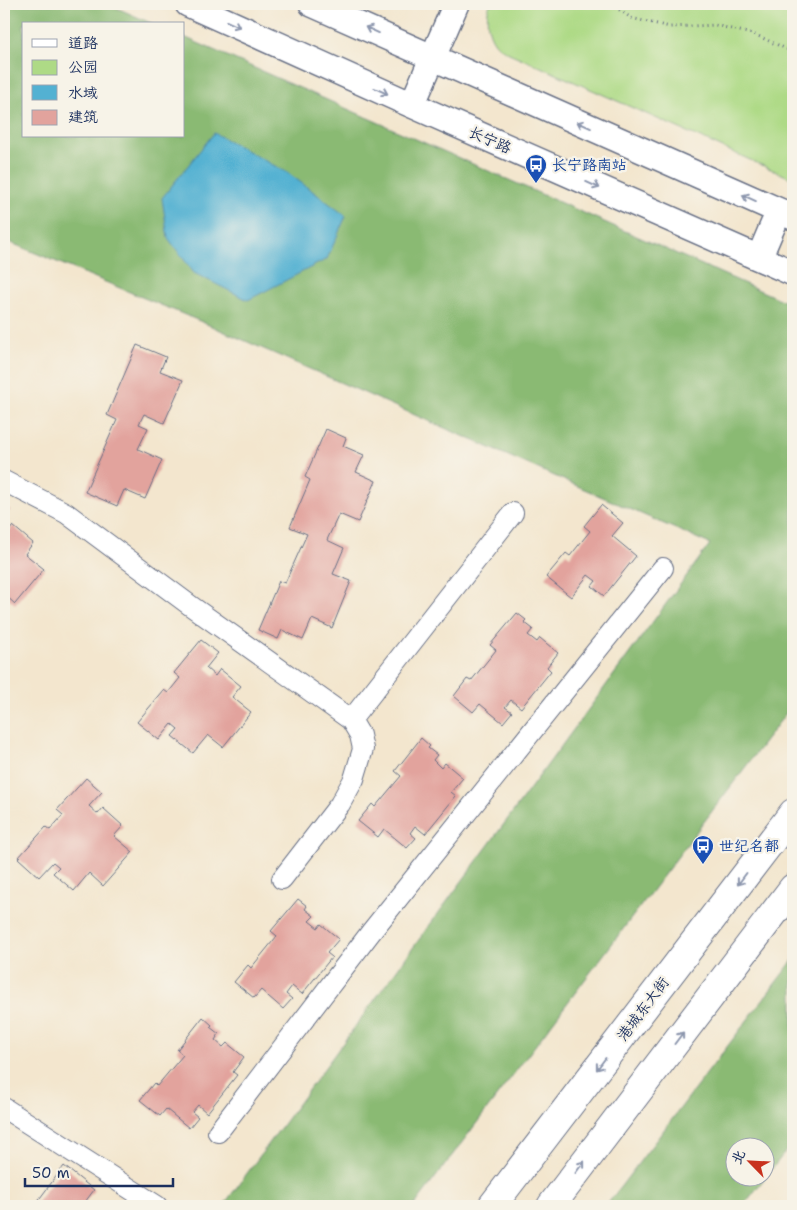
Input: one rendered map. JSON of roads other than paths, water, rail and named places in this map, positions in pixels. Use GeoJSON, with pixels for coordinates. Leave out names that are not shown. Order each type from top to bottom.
{"type":"FeatureCollection","features":[{"type":"Feature","properties":{"kind":"main road","name":"港城东大街"},"geometry":{"type":"LineString","coordinates":[[492,1206],[793,813]]}},
{"type":"Feature","properties":{"kind":"main road"},"geometry":{"type":"LineString","coordinates":[[551,1206],[793,888]]}},
{"type":"Feature","properties":{"kind":"street","name":"长宁路"},"geometry":{"type":"LineString","coordinates":[[188,4],[793,273]]}},
{"type":"Feature","properties":{"kind":"street"},"geometry":{"type":"LineString","coordinates":[[312,4],[786,214],[759,258]]}},
{"type":"Feature","properties":{"kind":"street"},"geometry":{"type":"LineString","coordinates":[[412,105],[456,4]]}},
{"type":"Feature","properties":{"kind":"street"},"geometry":{"type":"LineString","coordinates":[[4,481],[66,513],[190,606],[351,720],[360,735],[363,750],[354,779],[340,804],[282,879]]}},
{"type":"Feature","properties":{"kind":"street"},"geometry":{"type":"LineString","coordinates":[[351,720],[512,513]]}},
{"type":"Feature","properties":{"kind":"street"},"geometry":{"type":"LineString","coordinates":[[218,1132],[370,932],[663,568]]}},
{"type":"Feature","properties":{"kind":"street"},"geometry":{"type":"LineString","coordinates":[[4,1108],[156,1206]]}},
{"type":"Feature","properties":{"kind":"water"},"geometry":{"type":"Polygon","coordinates":[[[214,133],[288,173],[346,216],[327,259],[248,300],[194,273],[168,238],[162,198],[214,133]]]}},
{"type":"Feature","properties":{"kind":"place","name":"长宁路南站"},"geometry":{"type":"Point","coordinates":[536,184]}},
{"type":"Feature","properties":{"kind":"place","name":"世纪名都"},"geometry":{"type":"Point","coordinates":[703,865]}}]}
